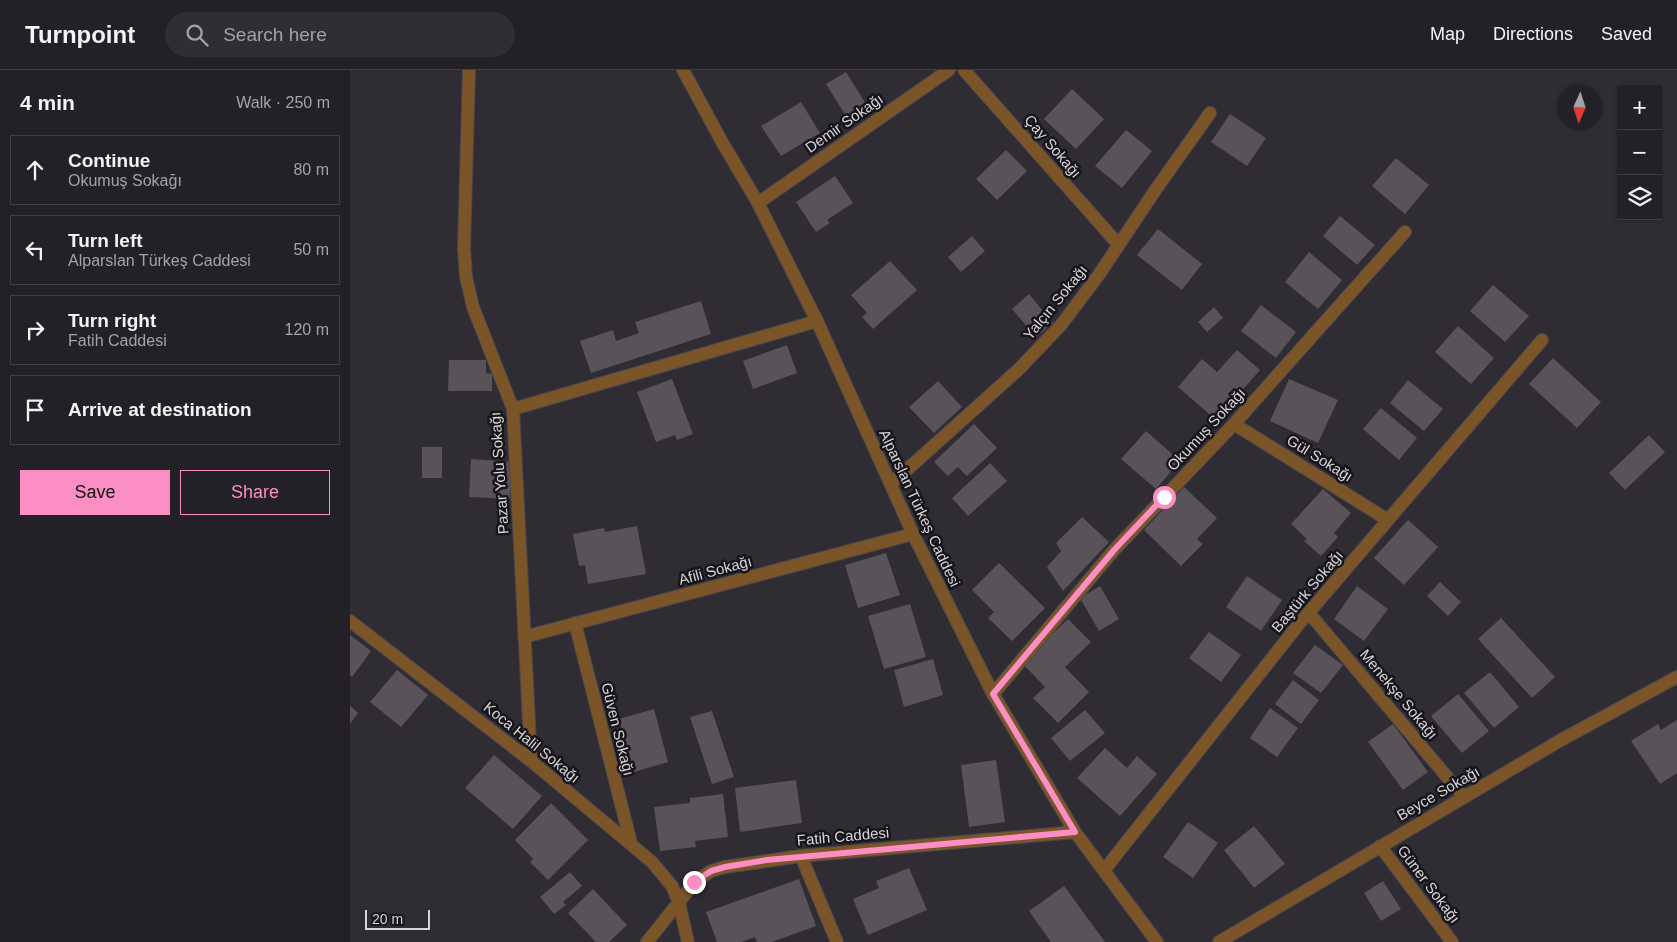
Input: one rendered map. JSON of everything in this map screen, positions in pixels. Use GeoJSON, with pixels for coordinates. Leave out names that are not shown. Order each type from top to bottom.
{"type":"FeatureCollection","features":[{"type":"Feature","properties":{"kind":"street","name":"Pazar Yolu Sokağı"},"geometry":{"type":"LineString","coordinates":[[469,70],[464,248],[466,277],[473,307],[513,409],[519,495],[531,760]]}},
{"type":"Feature","properties":{"kind":"street","name":"Alparslan Türkeş Caddesi"},"geometry":{"type":"LineString","coordinates":[[683,70],[758,203],[817,320],[913,534],[993,694],[1075,832],[1157,942]]}},
{"type":"Feature","properties":{"kind":"street","name":"Demir Sokağı"},"geometry":{"type":"LineString","coordinates":[[758,203],[949,70]]}},
{"type":"Feature","properties":{"kind":"street","name":"Çay Sokağı"},"geometry":{"type":"LineString","coordinates":[[964,70],[1118,244]]}},
{"type":"Feature","properties":{"kind":"street","name":"Yalçın Sokağı"},"geometry":{"type":"LineString","coordinates":[[890,484],[1018,370],[1061,325],[1098,276],[1118,244],[1210,113]]}},
{"type":"Feature","properties":{"kind":"street","name":"Okumuş Sokağı"},"geometry":{"type":"LineString","coordinates":[[993,694],[1115,549],[1234,424],[1405,232]]}},
{"type":"Feature","properties":{"kind":"street"},"geometry":{"type":"LineString","coordinates":[[513,409],[817,320]]}},
{"type":"Feature","properties":{"kind":"street","name":"Baştürk Sokağı"},"geometry":{"type":"LineString","coordinates":[[1105,870],[1309,612],[1542,340]]}},
{"type":"Feature","properties":{"kind":"street","name":"Gül Sokağı"},"geometry":{"type":"LineString","coordinates":[[1234,424],[1388,520]]}},
{"type":"Feature","properties":{"kind":"street","name":"Afili Sokağı"},"geometry":{"type":"LineString","coordinates":[[524,637],[913,534]]}},
{"type":"Feature","properties":{"kind":"street","name":"Menekşe Sokağı"},"geometry":{"type":"LineString","coordinates":[[1309,612],[1464,797]]}},
{"type":"Feature","properties":{"kind":"street","name":"Koca Halil Sokağı"},"geometry":{"type":"LineString","coordinates":[[350,621],[531,760],[631,843],[664,874],[672,886],[679,903],[688,942]]}},
{"type":"Feature","properties":{"kind":"street","name":"Güven Sokağı"},"geometry":{"type":"LineString","coordinates":[[574,623],[631,843]]}},
{"type":"Feature","properties":{"kind":"street","name":"Beyce Sokağı"},"geometry":{"type":"LineString","coordinates":[[1219,942],[1561,740],[1677,677]]}},
{"type":"Feature","properties":{"kind":"street","name":"Fatih Caddesi"},"geometry":{"type":"LineString","coordinates":[[647,942],[694,882],[711,871],[742,863],[801,856],[1075,832]]}},
{"type":"Feature","properties":{"kind":"street","name":"Güner Sokağı"},"geometry":{"type":"LineString","coordinates":[[1380,846],[1452,942]]}},
{"type":"Feature","properties":{"kind":"street"},"geometry":{"type":"LineString","coordinates":[[801,856],[837,942]]}},
{"type":"Feature","properties":{"kind":"building"},"geometry":{"type":"Polygon","coordinates":[[[846,72],[866,104],[846,116],[826,84],[846,72]]]}},
{"type":"Feature","properties":{"kind":"building"},"geometry":{"type":"Polygon","coordinates":[[[1072,89],[1104,119],[1076,149],[1044,119],[1072,89]]]}},
{"type":"Feature","properties":{"kind":"building"},"geometry":{"type":"Polygon","coordinates":[[[801,102],[820,133],[781,156],[761,126],[801,102]]]}},
{"type":"Feature","properties":{"kind":"building"},"geometry":{"type":"Polygon","coordinates":[[[1230,114],[1266,138],[1247,166],[1211,142],[1230,114]]]}},
{"type":"Feature","properties":{"kind":"building"},"geometry":{"type":"Polygon","coordinates":[[[1126,130],[1152,151],[1122,188],[1095,166],[1126,130]]]}},
{"type":"Feature","properties":{"kind":"building"},"geometry":{"type":"Polygon","coordinates":[[[1006,150],[1027,171],[997,200],[976,179],[1006,150]]]}},
{"type":"Feature","properties":{"kind":"building"},"geometry":{"type":"Polygon","coordinates":[[[1396,158],[1429,185],[1405,214],[1372,186],[1396,158]]]}},
{"type":"Feature","properties":{"kind":"building"},"geometry":{"type":"Polygon","coordinates":[[[835,176],[853,203],[827,220],[830,223],[816,232],[796,202],[835,176]]]}},
{"type":"Feature","properties":{"kind":"building"},"geometry":{"type":"Polygon","coordinates":[[[1340,216],[1375,245],[1357,265],[1323,236],[1340,216]]]}},
{"type":"Feature","properties":{"kind":"building"},"geometry":{"type":"Polygon","coordinates":[[[1158,229],[1202,264],[1182,290],[1137,255],[1158,229]]]}},
{"type":"Feature","properties":{"kind":"building"},"geometry":{"type":"Polygon","coordinates":[[[972,236],[985,251],[961,272],[948,257],[972,236]]]}},
{"type":"Feature","properties":{"kind":"building"},"geometry":{"type":"Polygon","coordinates":[[[1309,252],[1342,280],[1318,309],[1285,282],[1309,252]]]}},
{"type":"Feature","properties":{"kind":"building"},"geometry":{"type":"Polygon","coordinates":[[[890,261],[917,290],[873,329],[862,317],[867,313],[851,295],[890,261]]]}},
{"type":"Feature","properties":{"kind":"building"},"geometry":{"type":"Polygon","coordinates":[[[1493,285],[1529,316],[1505,342],[1470,311],[1493,285]]]}},
{"type":"Feature","properties":{"kind":"building"},"geometry":{"type":"Polygon","coordinates":[[[1029,294],[1053,323],[1036,337],[1012,309],[1029,294]]]}},
{"type":"Feature","properties":{"kind":"building"},"geometry":{"type":"Polygon","coordinates":[[[701,301],[711,334],[591,373],[580,341],[613,330],[616,341],[639,333],[635,322],[701,301]]]}},
{"type":"Feature","properties":{"kind":"building"},"geometry":{"type":"Polygon","coordinates":[[[1261,305],[1296,332],[1276,358],[1241,331],[1261,305]]]}},
{"type":"Feature","properties":{"kind":"building"},"geometry":{"type":"Polygon","coordinates":[[[1214,307],[1223,318],[1207,332],[1198,322],[1214,307]]]}},
{"type":"Feature","properties":{"kind":"building"},"geometry":{"type":"Polygon","coordinates":[[[1458,326],[1494,358],[1471,384],[1435,352],[1458,326]]]}},
{"type":"Feature","properties":{"kind":"building"},"geometry":{"type":"Polygon","coordinates":[[[787,345],[797,373],[753,389],[743,361],[787,345]]]}},
{"type":"Feature","properties":{"kind":"building"},"geometry":{"type":"Polygon","coordinates":[[[1237,350],[1260,370],[1216,420],[1178,387],[1202,359],[1217,372],[1237,350]]]}},
{"type":"Feature","properties":{"kind":"building"},"geometry":{"type":"Polygon","coordinates":[[[1553,358],[1601,402],[1577,428],[1529,384],[1553,358]]]}},
{"type":"Feature","properties":{"kind":"building"},"geometry":{"type":"Polygon","coordinates":[[[449,360],[486,360],[486,373],[492,374],[492,391],[448,391],[449,360]]]}},
{"type":"Feature","properties":{"kind":"building"},"geometry":{"type":"Polygon","coordinates":[[[672,379],[693,434],[677,440],[675,435],[656,442],[637,392],[672,379]]]}},
{"type":"Feature","properties":{"kind":"building"},"geometry":{"type":"Polygon","coordinates":[[[1289,379],[1338,400],[1318,443],[1270,421],[1289,379]]]}},
{"type":"Feature","properties":{"kind":"building"},"geometry":{"type":"Polygon","coordinates":[[[1408,380],[1443,409],[1424,431],[1390,403],[1408,380]]]}},
{"type":"Feature","properties":{"kind":"building"},"geometry":{"type":"Polygon","coordinates":[[[938,381],[962,407],[934,433],[909,407],[938,381]]]}},
{"type":"Feature","properties":{"kind":"building"},"geometry":{"type":"Polygon","coordinates":[[[1381,408],[1417,438],[1399,460],[1363,429],[1381,408]]]}},
{"type":"Feature","properties":{"kind":"building"},"geometry":{"type":"Polygon","coordinates":[[[974,424],[997,448],[967,476],[958,467],[948,476],[934,462],[974,424]]]}},
{"type":"Feature","properties":{"kind":"building"},"geometry":{"type":"Polygon","coordinates":[[[1146,431],[1180,461],[1156,489],[1121,459],[1146,431]]]}},
{"type":"Feature","properties":{"kind":"building"},"geometry":{"type":"Polygon","coordinates":[[[1649,435],[1665,452],[1625,490],[1609,473],[1649,435]]]}},
{"type":"Feature","properties":{"kind":"building"},"geometry":{"type":"Polygon","coordinates":[[[422,447],[442,447],[442,478],[422,478],[422,447]]]}},
{"type":"Feature","properties":{"kind":"building"},"geometry":{"type":"Polygon","coordinates":[[[471,459],[512,462],[510,499],[469,497],[471,459]]]}},
{"type":"Feature","properties":{"kind":"building"},"geometry":{"type":"Polygon","coordinates":[[[990,463],[1007,481],[968,516],[952,498],[990,463]]]}},
{"type":"Feature","properties":{"kind":"building"},"geometry":{"type":"Polygon","coordinates":[[[1184,487],[1217,518],[1197,539],[1203,544],[1181,566],[1144,530],[1184,487]]]}},
{"type":"Feature","properties":{"kind":"building"},"geometry":{"type":"Polygon","coordinates":[[[1323,489],[1351,513],[1334,533],[1338,537],[1321,556],[1304,541],[1307,539],[1291,524],[1323,489]]]}},
{"type":"Feature","properties":{"kind":"building"},"geometry":{"type":"Polygon","coordinates":[[[1082,517],[1109,542],[1063,591],[1047,567],[1061,551],[1056,543],[1082,517]]]}},
{"type":"Feature","properties":{"kind":"building"},"geometry":{"type":"Polygon","coordinates":[[[1408,520],[1438,547],[1404,585],[1374,558],[1408,520]]]}},
{"type":"Feature","properties":{"kind":"building"},"geometry":{"type":"Polygon","coordinates":[[[637,526],[646,574],[588,584],[585,565],[579,566],[573,534],[604,528],[605,532],[637,526]]]}},
{"type":"Feature","properties":{"kind":"building"},"geometry":{"type":"Polygon","coordinates":[[[886,553],[900,595],[858,608],[845,565],[886,553]]]}},
{"type":"Feature","properties":{"kind":"building"},"geometry":{"type":"Polygon","coordinates":[[[999,563],[1045,608],[1012,641],[988,618],[994,612],[972,590],[999,563]]]}},
{"type":"Feature","properties":{"kind":"building"},"geometry":{"type":"Polygon","coordinates":[[[1247,576],[1282,600],[1261,631],[1226,607],[1247,576]]]}},
{"type":"Feature","properties":{"kind":"building"},"geometry":{"type":"Polygon","coordinates":[[[1440,582],[1461,602],[1448,616],[1427,596],[1440,582]]]}},
{"type":"Feature","properties":{"kind":"building"},"geometry":{"type":"Polygon","coordinates":[[[1100,586],[1119,619],[1099,631],[1080,598],[1100,586]]]}},
{"type":"Feature","properties":{"kind":"building"},"geometry":{"type":"Polygon","coordinates":[[[1357,586],[1388,609],[1364,641],[1334,619],[1357,586]]]}},
{"type":"Feature","properties":{"kind":"building"},"geometry":{"type":"Polygon","coordinates":[[[910,604],[926,657],[884,669],[868,616],[910,604]]]}},
{"type":"Feature","properties":{"kind":"building"},"geometry":{"type":"Polygon","coordinates":[[[1501,618],[1555,677],[1532,698],[1478,639],[1501,618]]]}},
{"type":"Feature","properties":{"kind":"building"},"geometry":{"type":"Polygon","coordinates":[[[1068,619],[1091,642],[1065,667],[1089,692],[1058,723],[1033,698],[1045,687],[1022,663],[1068,619]]]}},
{"type":"Feature","properties":{"kind":"building"},"geometry":{"type":"Polygon","coordinates":[[[1209,632],[1241,655],[1221,682],[1189,658],[1209,632]]]}},
{"type":"Feature","properties":{"kind":"building"},"geometry":{"type":"Polygon","coordinates":[[[350,635],[371,651],[352,677],[350,675],[350,635]]]}},
{"type":"Feature","properties":{"kind":"building"},"geometry":{"type":"Polygon","coordinates":[[[1315,645],[1343,665],[1321,693],[1293,673],[1315,645]]]}},
{"type":"Feature","properties":{"kind":"building"},"geometry":{"type":"Polygon","coordinates":[[[933,659],[943,695],[904,707],[894,670],[933,659]]]}},
{"type":"Feature","properties":{"kind":"building"},"geometry":{"type":"Polygon","coordinates":[[[397,670],[428,695],[401,727],[370,702],[397,670]]]}},
{"type":"Feature","properties":{"kind":"building"},"geometry":{"type":"Polygon","coordinates":[[[1490,672],[1519,707],[1494,728],[1464,693],[1490,672]]]}},
{"type":"Feature","properties":{"kind":"building"},"geometry":{"type":"Polygon","coordinates":[[[1293,680],[1319,700],[1301,724],[1275,704],[1293,680]]]}},
{"type":"Feature","properties":{"kind":"building"},"geometry":{"type":"Polygon","coordinates":[[[1458,694],[1489,731],[1462,753],[1431,716],[1458,694]]]}},
{"type":"Feature","properties":{"kind":"building"},"geometry":{"type":"Polygon","coordinates":[[[350,706],[358,713],[350,724],[350,706]]]}},
{"type":"Feature","properties":{"kind":"building"},"geometry":{"type":"Polygon","coordinates":[[[1270,708],[1298,728],[1277,757],[1250,738],[1270,708]]]}},
{"type":"Feature","properties":{"kind":"building"},"geometry":{"type":"Polygon","coordinates":[[[654,709],[668,762],[634,772],[619,719],[654,709]]]}},
{"type":"Feature","properties":{"kind":"building"},"geometry":{"type":"Polygon","coordinates":[[[1085,710],[1105,733],[1070,761],[1051,738],[1085,710]]]}},
{"type":"Feature","properties":{"kind":"building"},"geometry":{"type":"Polygon","coordinates":[[[712,711],[734,777],[712,784],[690,717],[712,711]]]}},
{"type":"Feature","properties":{"kind":"building"},"geometry":{"type":"Polygon","coordinates":[[[1677,720],[1677,773],[1660,784],[1631,741],[1658,724],[1661,730],[1677,720]]]}},
{"type":"Feature","properties":{"kind":"building"},"geometry":{"type":"Polygon","coordinates":[[[1393,724],[1428,772],[1403,790],[1368,742],[1393,724]]]}},
{"type":"Feature","properties":{"kind":"building"},"geometry":{"type":"Polygon","coordinates":[[[1105,748],[1127,768],[1137,756],[1157,774],[1120,816],[1077,778],[1105,748]]]}},
{"type":"Feature","properties":{"kind":"building"},"geometry":{"type":"Polygon","coordinates":[[[494,755],[542,796],[513,829],[465,788],[494,755]]]}},
{"type":"Feature","properties":{"kind":"building"},"geometry":{"type":"Polygon","coordinates":[[[996,760],[1005,822],[969,827],[961,765],[996,760]]]}},
{"type":"Feature","properties":{"kind":"building"},"geometry":{"type":"Polygon","coordinates":[[[796,780],[802,823],[740,832],[735,788],[796,780]]]}},
{"type":"Feature","properties":{"kind":"building"},"geometry":{"type":"Polygon","coordinates":[[[723,794],[728,837],[695,841],[696,847],[660,851],[654,807],[690,803],[690,798],[723,794]]]}},
{"type":"Feature","properties":{"kind":"building"},"geometry":{"type":"Polygon","coordinates":[[[551,803],[588,840],[548,880],[530,862],[533,859],[515,840],[551,803]]]}},
{"type":"Feature","properties":{"kind":"building"},"geometry":{"type":"Polygon","coordinates":[[[1188,822],[1218,843],[1193,878],[1163,857],[1188,822]]]}},
{"type":"Feature","properties":{"kind":"building"},"geometry":{"type":"Polygon","coordinates":[[[1254,826],[1285,864],[1254,888],[1224,850],[1254,826]]]}},
{"type":"Feature","properties":{"kind":"building"},"geometry":{"type":"Polygon","coordinates":[[[909,868],[927,910],[868,935],[853,899],[879,888],[876,881],[909,868]]]}},
{"type":"Feature","properties":{"kind":"building"},"geometry":{"type":"Polygon","coordinates":[[[570,872],[582,886],[563,902],[566,905],[554,914],[540,897],[570,872]]]}},
{"type":"Feature","properties":{"kind":"building"},"geometry":{"type":"Polygon","coordinates":[[[799,879],[816,926],[772,942],[757,942],[755,937],[741,942],[717,942],[706,912],[799,879]]]}},
{"type":"Feature","properties":{"kind":"building"},"geometry":{"type":"Polygon","coordinates":[[[1383,881],[1401,909],[1381,921],[1364,893],[1383,881]]]}},
{"type":"Feature","properties":{"kind":"building"},"geometry":{"type":"Polygon","coordinates":[[[1064,886],[1105,942],[1051,942],[1029,911],[1064,886]]]}},
{"type":"Feature","properties":{"kind":"building"},"geometry":{"type":"Polygon","coordinates":[[[593,889],[627,925],[609,942],[596,942],[568,913],[593,889]]]}},
{"type":"Feature","properties":{"kind":"route"},"geometry":{"type":"LineString","coordinates":[[694,882],[711,871],[742,863],[801,856],[1075,832],[993,694],[1115,549],[1164,497]]}}]}
